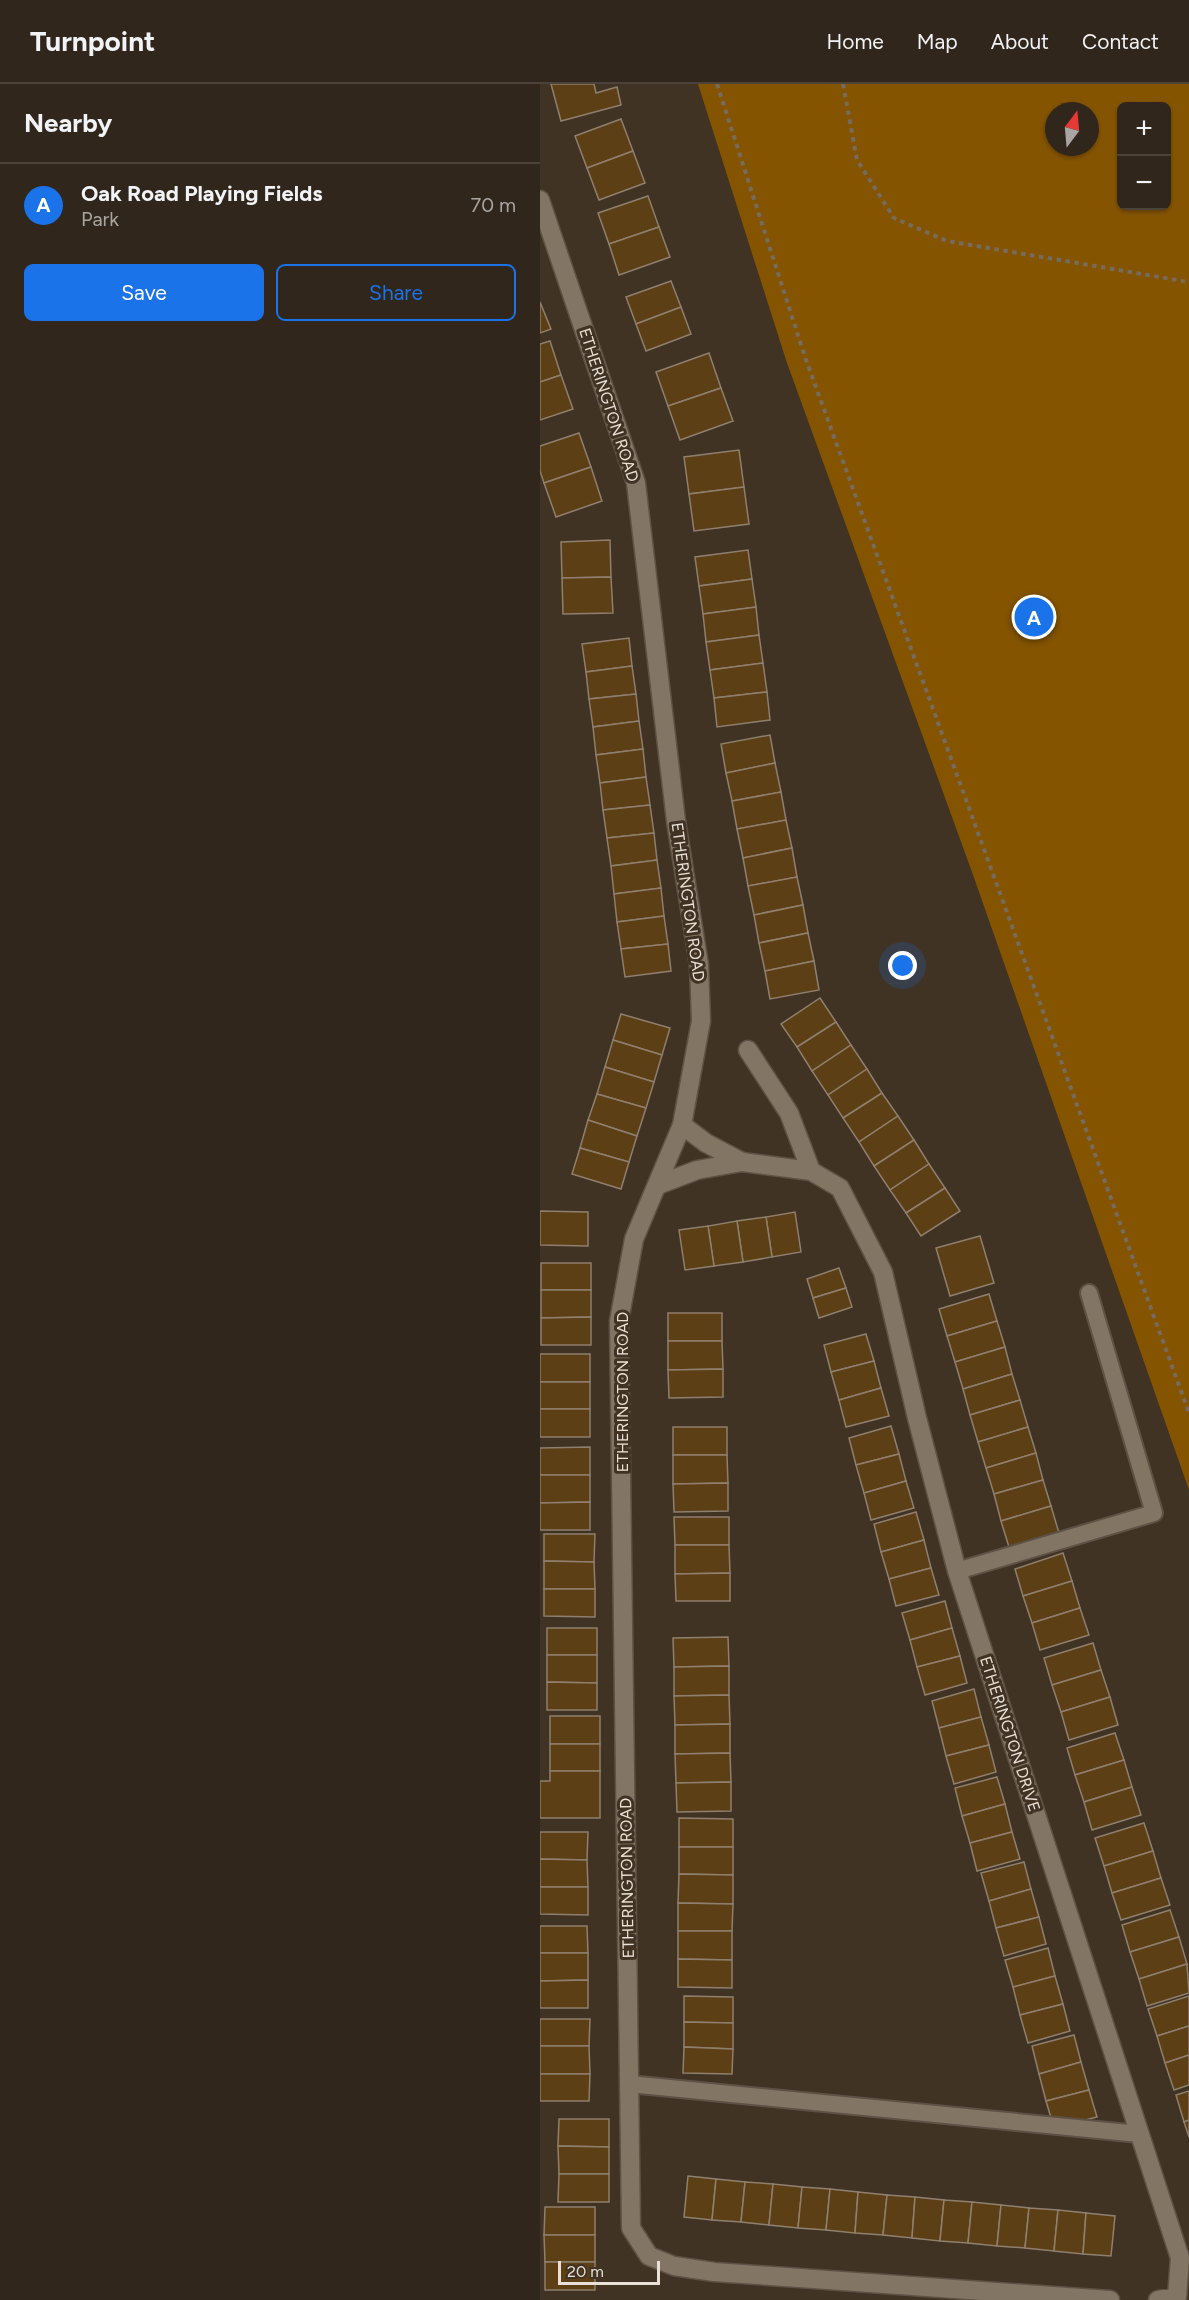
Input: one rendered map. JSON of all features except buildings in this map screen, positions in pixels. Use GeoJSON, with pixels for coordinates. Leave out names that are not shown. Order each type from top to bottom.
{"type":"FeatureCollection","features":[{"type":"Feature","properties":{"kind":"street","name":"ETHERINGTON ROAD"},"geometry":{"type":"LineString","coordinates":[[540,200],[636,483],[676,821],[699,964],[701,1021],[682,1125],[634,1239],[619,1321],[631,2228],[649,2256],[674,2266],[929,2293]]}},
{"type":"Feature","properties":{"kind":"street"},"geometry":{"type":"LineString","coordinates":[[748,1050],[789,1113],[811,1171]]}},
{"type":"Feature","properties":{"kind":"street","name":"ETHERINGTON DRIVE"},"geometry":{"type":"LineString","coordinates":[[682,1125],[706,1143],[742,1162]]}},
{"type":"Feature","properties":{"kind":"street","name":"ETHERINGTON DRIVE"},"geometry":{"type":"LineString","coordinates":[[658,1185],[697,1170],[742,1162],[811,1171],[840,1188],[883,1272],[917,1418],[957,1571],[1180,2258],[1177,2296],[1158,2300]]}},
{"type":"Feature","properties":{"kind":"street"},"geometry":{"type":"LineString","coordinates":[[929,2293],[1110,2300]]}},
{"type":"Feature","properties":{"kind":"lane"},"geometry":{"type":"LineString","coordinates":[[957,1571],[1154,1513],[1089,1293]]}},
{"type":"Feature","properties":{"kind":"lane"},"geometry":{"type":"LineString","coordinates":[[629,2084],[1139,2134]]}},
{"type":"Feature","properties":{"kind":"path"},"geometry":{"type":"LineString","coordinates":[[717,84],[805,357],[1189,1413]]}},
{"type":"Feature","properties":{"kind":"path"},"geometry":{"type":"LineString","coordinates":[[843,84],[857,160],[894,218],[947,241],[1189,282]]}},
{"type":"Feature","properties":{"kind":"shaded area"},"geometry":{"type":"Polygon","coordinates":[[[698,84],[1189,84],[1189,1490],[972,872],[787,363],[698,84]]]}},
{"type":"Feature","properties":{"kind":"place","name":"Oak Road Playing Fields"},"geometry":{"type":"Point","coordinates":[1034,617]}}]}
